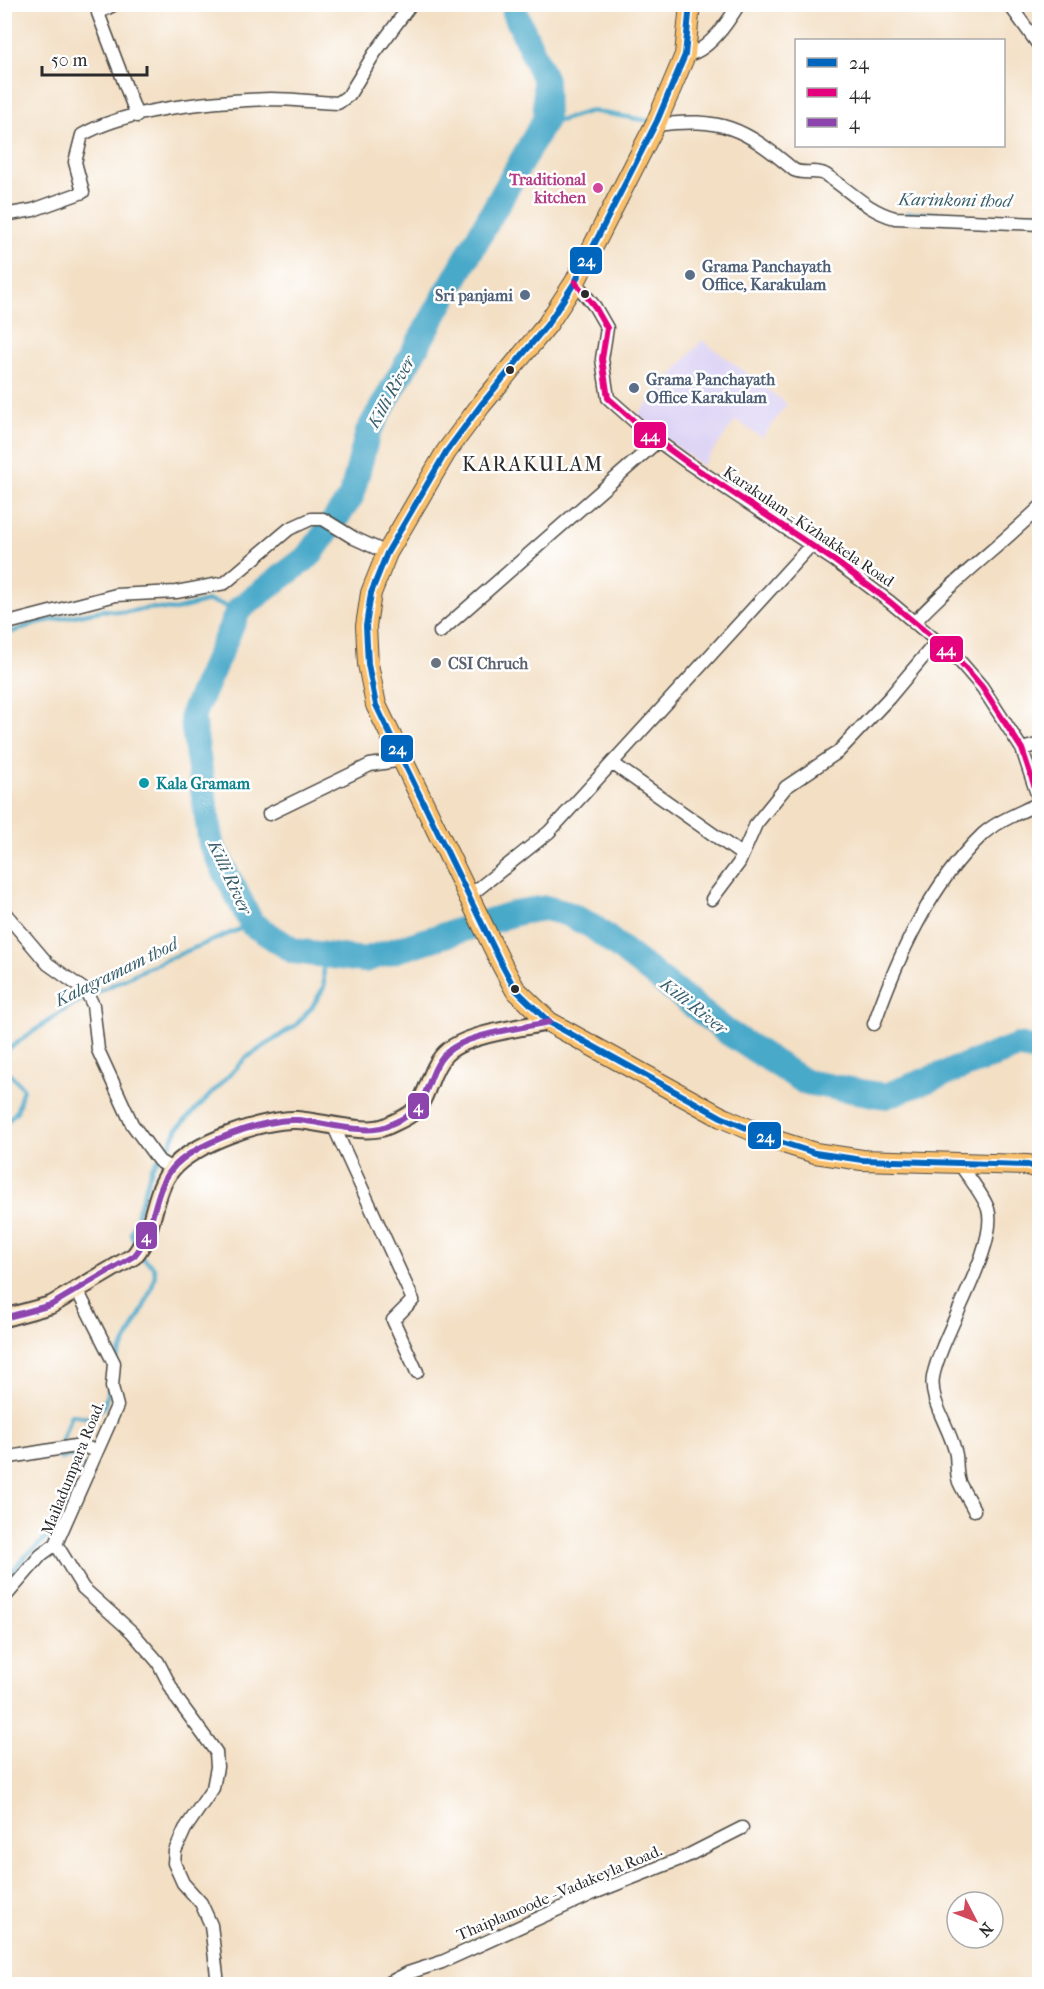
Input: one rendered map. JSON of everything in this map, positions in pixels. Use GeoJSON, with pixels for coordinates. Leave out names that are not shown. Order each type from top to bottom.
{"type":"FeatureCollection","features":[{"type":"Feature","properties":{"kind":"main road"},"geometry":{"type":"LineString","coordinates":[[690,4],[685,55],[657,122],[575,282],[547,326],[446,452],[387,553],[370,594],[366,626],[368,664],[376,705],[515,989],[549,1022],[721,1117],[774,1140],[814,1153],[862,1160],[1028,1165],[1040,1169]]}},
{"type":"Feature","properties":{"kind":"main road"},"geometry":{"type":"LineString","coordinates":[[4,1318],[51,1305],[139,1251],[157,1201],[172,1169],[213,1142],[252,1125],[296,1119],[334,1127],[384,1128],[415,1111],[430,1078],[445,1053],[468,1040],[549,1022]]}},
{"type":"Feature","properties":{"kind":"street"},"geometry":{"type":"LineString","coordinates":[[115,4],[98,13],[137,116]]}},
{"type":"Feature","properties":{"kind":"street"},"geometry":{"type":"LineString","coordinates":[[4,215],[33,210],[83,192],[75,162],[82,135],[104,122],[173,108],[271,99],[338,103],[349,95],[374,54],[411,4]]}},
{"type":"Feature","properties":{"kind":"street"},"geometry":{"type":"LineString","coordinates":[[685,55],[692,55],[723,31],[737,4]]}},
{"type":"Feature","properties":{"kind":"street"},"geometry":{"type":"LineString","coordinates":[[1009,4],[1040,47]]}},
{"type":"Feature","properties":{"kind":"street"},"geometry":{"type":"LineString","coordinates":[[657,122],[699,121],[735,129],[794,170],[801,173],[824,173],[878,214],[895,218],[1040,224]]}},
{"type":"Feature","properties":{"kind":"street","name":"Karakulam - Kizhakkela Road"},"geometry":{"type":"LineString","coordinates":[[575,282],[595,307],[607,328],[602,359],[608,398],[658,441],[890,602],[957,658],[982,687],[1022,749],[1039,803]]}},
{"type":"Feature","properties":{"kind":"street"},"geometry":{"type":"LineString","coordinates":[[440,632],[658,441]]}},
{"type":"Feature","properties":{"kind":"street"},"geometry":{"type":"LineString","coordinates":[[914,623],[930,605],[999,546],[1040,507]]}},
{"type":"Feature","properties":{"kind":"street"},"geometry":{"type":"LineString","coordinates":[[4,624],[116,595],[176,592],[225,583],[289,529],[310,519],[323,519],[354,538],[387,553]]}},
{"type":"Feature","properties":{"kind":"street"},"geometry":{"type":"LineString","coordinates":[[468,897],[549,832],[811,545]]}},
{"type":"Feature","properties":{"kind":"street"},"geometry":{"type":"LineString","coordinates":[[712,899],[739,863],[756,824],[786,787],[838,752],[889,698],[936,642]]}},
{"type":"Feature","properties":{"kind":"street"},"geometry":{"type":"LineString","coordinates":[[1022,749],[1040,744]]}},
{"type":"Feature","properties":{"kind":"street"},"geometry":{"type":"LineString","coordinates":[[269,814],[370,765],[402,760]]}},
{"type":"Feature","properties":{"kind":"street"},"geometry":{"type":"LineString","coordinates":[[612,763],[741,854]]}},
{"type":"Feature","properties":{"kind":"street"},"geometry":{"type":"LineString","coordinates":[[874,1024],[895,966],[944,880],[984,833],[1039,803]]}},
{"type":"Feature","properties":{"kind":"street"},"geometry":{"type":"LineString","coordinates":[[4,912],[48,964],[86,991],[93,1005],[98,1050],[132,1124],[159,1161],[172,1169]]}},
{"type":"Feature","properties":{"kind":"street"},"geometry":{"type":"LineString","coordinates":[[334,1127],[412,1300],[393,1320],[417,1372]]}},
{"type":"Feature","properties":{"kind":"street"},"geometry":{"type":"LineString","coordinates":[[959,1163],[988,1209],[990,1226],[971,1287],[955,1313],[933,1376],[933,1396],[947,1425],[956,1454],[958,1479],[974,1510]]}},
{"type":"Feature","properties":{"kind":"street","name":"Mailadumpara Road."},"geometry":{"type":"LineString","coordinates":[[77,1290],[114,1363],[112,1387],[117,1406],[95,1450],[87,1477],[56,1544],[83,1588],[132,1632],[158,1662],[177,1699],[216,1752],[217,1767],[213,1788],[185,1829],[174,1863],[183,1883],[201,1903],[211,1924],[218,1984]]}},
{"type":"Feature","properties":{"kind":"street"},"geometry":{"type":"LineString","coordinates":[[4,1458],[81,1445],[95,1450]]}},
{"type":"Feature","properties":{"kind":"street"},"geometry":{"type":"LineString","coordinates":[[4,1598],[41,1555],[56,1544]]}},
{"type":"Feature","properties":{"kind":"street","name":"Thaiplamoode - Vadakeyla Road."},"geometry":{"type":"LineString","coordinates":[[387,1984],[408,1973],[442,1962],[645,1871],[685,1857],[742,1828]]}},
{"type":"Feature","properties":{"kind":"shaded area"},"geometry":{"type":"Polygon","coordinates":[[[702,340],[787,404],[762,438],[736,420],[702,466],[637,416],[702,340]]]}},
{"type":"Feature","properties":{"kind":"waterway","name":"Killi River"},"geometry":{"type":"LineString","coordinates":[[514,4],[515,13],[545,80],[546,118],[368,432],[351,497],[309,556],[239,609],[192,716],[211,844],[252,924],[294,951],[364,960],[519,912],[546,908],[568,914],[592,926],[727,1032],[805,1082],[885,1096],[1018,1046],[1040,1051]]}},
{"type":"Feature","properties":{"kind":"waterway","name":"Karinkoni thod"},"geometry":{"type":"LineString","coordinates":[[542,126],[591,111],[650,121]]}},
{"type":"Feature","properties":{"kind":"waterway","name":"Karinkoni thod"},"geometry":{"type":"LineString","coordinates":[[908,213],[953,214]]}},
{"type":"Feature","properties":{"kind":"waterway","name":"Karinkoni thod"},"geometry":{"type":"LineString","coordinates":[[1012,217],[1040,215]]}},
{"type":"Feature","properties":{"kind":"waterway"},"geometry":{"type":"LineString","coordinates":[[4,635],[36,623],[104,610],[125,612],[151,608],[175,610],[208,601],[239,609]]}},
{"type":"Feature","properties":{"kind":"waterway","name":"Kalagramam thod"},"geometry":{"type":"LineString","coordinates":[[4,1061],[8,1049],[73,1004],[151,966],[252,924]]}},
{"type":"Feature","properties":{"kind":"waterway"},"geometry":{"type":"LineString","coordinates":[[136,1244],[131,1234],[152,1167],[170,1145],[177,1129],[246,1058],[296,1025],[312,1007],[324,987],[323,954]]}},
{"type":"Feature","properties":{"kind":"waterway","name":"Kalagramam thod"},"geometry":{"type":"LineString","coordinates":[[4,1067],[23,1088],[17,1111],[4,1125]]}},
{"type":"Feature","properties":{"kind":"waterway"},"geometry":{"type":"LineString","coordinates":[[116,1360],[147,1299],[155,1275],[154,1268],[141,1255]]}},
{"type":"Feature","properties":{"kind":"waterway"},"geometry":{"type":"LineString","coordinates":[[4,1580],[50,1535],[81,1465],[72,1455],[62,1459],[57,1455],[71,1415],[87,1417],[103,1408],[109,1388]]}},
{"type":"Feature","properties":{"kind":"transit line","name":"24"},"geometry":{"type":"LineString","coordinates":[[690,4],[685,55],[657,121],[575,282],[547,325],[481,405],[446,452],[387,553],[371,593],[366,626],[368,664],[376,705],[515,989],[549,1022],[721,1117],[774,1140],[815,1153],[862,1160],[1028,1165],[1040,1169]]}},
{"type":"Feature","properties":{"kind":"transit line","name":"44"},"geometry":{"type":"LineString","coordinates":[[575,282],[595,307],[607,328],[602,359],[608,398],[651,436],[688,463],[835,561],[890,602],[957,658],[982,687],[1022,749],[1040,803]]}},
{"type":"Feature","properties":{"kind":"transit line","name":"4"},"geometry":{"type":"LineString","coordinates":[[4,1318],[51,1305],[134,1256],[146,1236],[165,1179],[172,1169],[195,1151],[230,1134],[267,1123],[297,1120],[355,1129],[378,1129],[387,1126],[415,1110],[440,1060],[454,1047],[465,1041],[494,1033],[549,1022]]}},
{"type":"Feature","properties":{"kind":"place","name":"Traditional kitchen"},"geometry":{"type":"Point","coordinates":[598,188]}},
{"type":"Feature","properties":{"kind":"place","name":"Grama Panchayath Office, Karakulam"},"geometry":{"type":"Point","coordinates":[690,275]}},
{"type":"Feature","properties":{"kind":"place","name":"Sri panjami"},"geometry":{"type":"Point","coordinates":[525,295]}},
{"type":"Feature","properties":{"kind":"place","name":"Grama Panchayath Office Karakulam"},"geometry":{"type":"Point","coordinates":[634,388]}},
{"type":"Feature","properties":{"kind":"place","name":"CSI Chruch"},"geometry":{"type":"Point","coordinates":[436,663]}},
{"type":"Feature","properties":{"kind":"place","name":"Kala Gramam"},"geometry":{"type":"Point","coordinates":[144,783]}},
{"type":"Feature","properties":{"kind":"district","name":"KARAKULAM"},"geometry":{"type":"Point","coordinates":[533,464]}}]}
